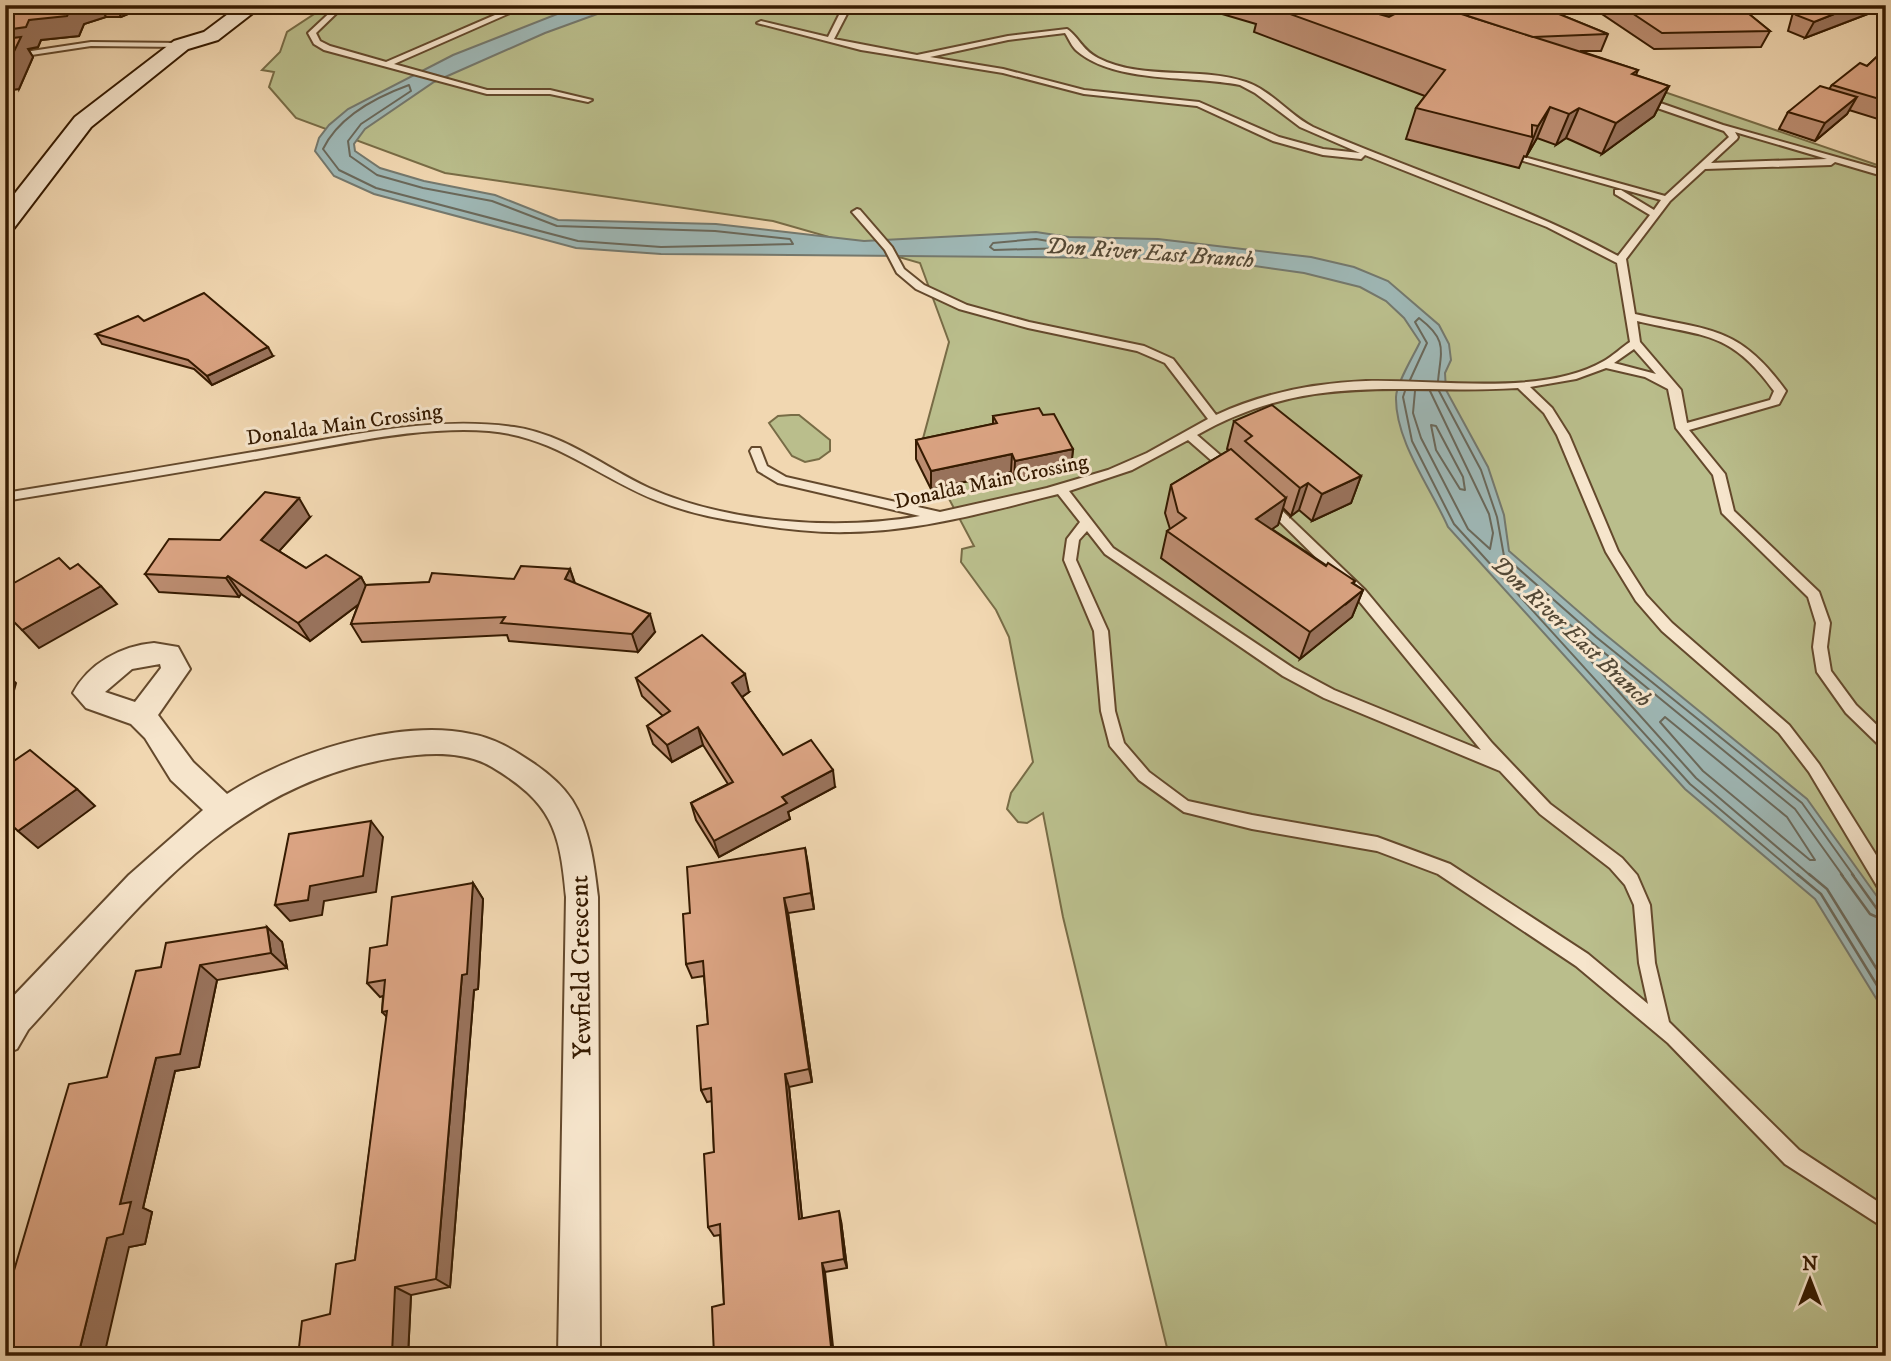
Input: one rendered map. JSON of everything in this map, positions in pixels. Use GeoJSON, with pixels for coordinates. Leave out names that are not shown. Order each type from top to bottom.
{"type":"FeatureCollection","features":[{"type":"Feature","properties":{"kind":"main road"},"geometry":{"type":"LineString","coordinates":[[5,223],[83,122],[181,45],[211,36],[253,5]]}},
{"type":"Feature","properties":{"kind":"main road"},"geometry":{"type":"LineString","coordinates":[[181,45],[180,33],[209,12]]}},
{"type":"Feature","properties":{"kind":"street"},"geometry":{"type":"LineString","coordinates":[[1584,5],[1634,5]]}},
{"type":"Feature","properties":{"kind":"street"},"geometry":{"type":"LineString","coordinates":[[141,716],[155,730],[182,771],[225,811]]}},
{"type":"Feature","properties":{"kind":"street","name":"Yewfield Crescent"},"geometry":{"type":"LineString","coordinates":[[5,1037],[16,1018],[155,867],[225,811],[316,765],[367,751],[420,743],[464,744],[504,758],[537,782],[563,812],[577,848],[582,897],[579,1356]]}},
{"type":"Feature","properties":{"kind":"lane"},"geometry":{"type":"LineString","coordinates":[[342,5],[312,33],[317,42],[327,48],[487,92],[550,92],[588,100]]}},
{"type":"Feature","properties":{"kind":"lane"},"geometry":{"type":"LineString","coordinates":[[388,64],[525,5]]}},
{"type":"Feature","properties":{"kind":"lane"},"geometry":{"type":"LineString","coordinates":[[830,40],[845,11],[858,5]]}},
{"type":"Feature","properties":{"kind":"lane"},"geometry":{"type":"LineString","coordinates":[[1373,5],[1417,24]]}},
{"type":"Feature","properties":{"kind":"lane"},"geometry":{"type":"LineString","coordinates":[[761,23],[830,40],[1003,71],[1084,92],[1199,104],[1276,139],[1323,152],[1373,157]]}},
{"type":"Feature","properties":{"kind":"lane"},"geometry":{"type":"LineString","coordinates":[[918,57],[1008,38],[1067,31],[1071,43],[1083,54],[1104,65],[1244,84],[1303,125],[1373,157],[1476,195],[1620,261]]}},
{"type":"Feature","properties":{"kind":"lane"},"geometry":{"type":"LineString","coordinates":[[5,57],[91,44],[181,45]]}},
{"type":"Feature","properties":{"kind":"lane"},"geometry":{"type":"LineString","coordinates":[[1633,97],[1720,126],[1886,174]]}},
{"type":"Feature","properties":{"kind":"lane"},"geometry":{"type":"LineString","coordinates":[[1620,261],[1667,199],[1734,137],[1731,131],[1720,126]]}},
{"type":"Feature","properties":{"kind":"lane"},"geometry":{"type":"LineString","coordinates":[[1524,160],[1667,199]]}},
{"type":"Feature","properties":{"kind":"lane"},"geometry":{"type":"LineString","coordinates":[[1703,166],[1844,162]]}},
{"type":"Feature","properties":{"kind":"lane"},"geometry":{"type":"LineString","coordinates":[[1605,184],[1656,215]]}},
{"type":"Feature","properties":{"kind":"lane"},"geometry":{"type":"LineString","coordinates":[[860,216],[889,249],[901,271],[920,288],[963,307],[1028,325],[1140,348],[1169,361],[1214,420]]}},
{"type":"Feature","properties":{"kind":"lane"},"geometry":{"type":"LineString","coordinates":[[1620,261],[1633,317],[1635,343],[1675,390],[1682,428],[1719,474],[1728,513],[1814,595],[1823,623],[1820,647],[1824,672],[1851,709],[1886,743]]}},
{"type":"Feature","properties":{"kind":"lane"},"geometry":{"type":"LineString","coordinates":[[1633,317],[1722,335],[1756,359],[1780,391],[1775,402],[1755,410],[1682,428]]}},
{"type":"Feature","properties":{"kind":"lane","name":"Donalda Main Crossing"},"geometry":{"type":"LineString","coordinates":[[5,497],[368,437],[475,427],[537,435],[650,494],[718,514],[830,528],[919,521],[1061,489],[1130,466],[1191,435],[1214,420],[1284,396],[1360,385],[1555,382],[1608,365],[1635,343]]}},
{"type":"Feature","properties":{"kind":"lane"},"geometry":{"type":"LineString","coordinates":[[1608,365],[1648,375],[1675,390]]}},
{"type":"Feature","properties":{"kind":"lane"},"geometry":{"type":"LineString","coordinates":[[1520,384],[1548,411],[1563,435],[1612,552],[1641,598],[1667,627],[1784,729],[1814,768],[1886,886]]}},
{"type":"Feature","properties":{"kind":"lane"},"geometry":{"type":"LineString","coordinates":[[1191,435],[1240,479]]}},
{"type":"Feature","properties":{"kind":"lane"},"geometry":{"type":"LineString","coordinates":[[756,451],[762,468],[782,480],[940,517]]}},
{"type":"Feature","properties":{"kind":"lane"},"geometry":{"type":"LineString","coordinates":[[1061,489],[1110,551],[1299,679],[1506,767]]}},
{"type":"Feature","properties":{"kind":"lane"},"geometry":{"type":"LineString","coordinates":[[1259,496],[1332,563],[1360,593],[1506,767],[1561,824],[1616,863],[1631,880],[1642,905],[1647,963],[1661,1024]]}},
{"type":"Feature","properties":{"kind":"lane"},"geometry":{"type":"LineString","coordinates":[[1087,523],[1073,539],[1070,560],[1101,631],[1108,711],[1117,746],[1144,776],[1184,806],[1252,822],[1377,844],[1435,864],[1582,960],[1661,1024],[1792,1157],[1886,1219]]}},
{"type":"Feature","properties":{"kind":"green space"},"geometry":{"type":"Polygon","coordinates":[[[328,5],[1411,5],[1886,168],[1886,1356],[1169,1356],[1063,917],[1043,813],[1027,823],[1018,822],[1007,809],[1011,793],[1033,762],[1009,637],[996,610],[961,562],[962,549],[974,546],[921,446],[949,342],[920,263],[773,221],[445,173],[296,118],[269,87],[274,72],[262,70],[280,52],[287,32],[328,5]]]}},
{"type":"Feature","properties":{"kind":"green space"},"geometry":{"type":"Polygon","coordinates":[[[799,415],[830,440],[830,451],[819,459],[805,462],[792,456],[769,423],[778,416],[799,415]]]}},
{"type":"Feature","properties":{"kind":"water","name":"Don River East Branch"},"geometry":{"type":"Polygon","coordinates":[[[580,5],[622,5],[545,33],[434,82],[365,129],[354,144],[355,151],[380,168],[424,181],[495,195],[558,220],[716,224],[864,241],[1036,232],[1069,237],[1158,239],[1311,257],[1354,267],[1388,281],[1439,325],[1449,344],[1451,360],[1445,373],[1446,390],[1488,467],[1504,515],[1509,551],[1601,631],[1807,799],[1886,909],[1886,1020],[1882,1008],[1815,899],[1685,789],[1448,527],[1415,464],[1397,414],[1396,397],[1399,385],[1420,342],[1404,318],[1386,301],[1360,287],[1304,273],[1241,264],[1135,258],[661,254],[576,248],[374,194],[334,176],[315,151],[319,138],[329,125],[348,109],[453,55],[580,5]]]}},
{"type":"Feature","properties":{"kind":"building"},"geometry":{"type":"Polygon","coordinates":[[[5,5],[73,5],[67,16],[29,20],[26,27],[5,30],[5,5]]]}},
{"type":"Feature","properties":{"kind":"building"},"geometry":{"type":"Polygon","coordinates":[[[1265,5],[1347,5],[1389,17],[1412,5],[1433,5],[1638,70],[1632,74],[1669,86],[1616,123],[1579,108],[1569,114],[1550,107],[1538,126],[1532,125],[1532,137],[1416,108],[1445,70],[1265,5]]]}},
{"type":"Feature","properties":{"kind":"building"},"geometry":{"type":"Polygon","coordinates":[[[1454,5],[1537,5],[1608,34],[1533,37],[1468,16],[1454,5]]]}},
{"type":"Feature","properties":{"kind":"building"},"geometry":{"type":"Polygon","coordinates":[[[1620,5],[1738,5],[1770,31],[1662,33],[1620,5]]]}},
{"type":"Feature","properties":{"kind":"building"},"geometry":{"type":"Polygon","coordinates":[[[1799,5],[1857,5],[1814,22],[1796,15],[1799,5]]]}},
{"type":"Feature","properties":{"kind":"building"},"geometry":{"type":"Polygon","coordinates":[[[21,37],[6,68],[5,69],[5,39],[21,37]]]}},
{"type":"Feature","properties":{"kind":"building"},"geometry":{"type":"Polygon","coordinates":[[[1886,48],[1886,101],[1832,85],[1860,63],[1867,66],[1886,48]]]}},
{"type":"Feature","properties":{"kind":"building"},"geometry":{"type":"Polygon","coordinates":[[[1820,86],[1857,97],[1825,123],[1788,112],[1820,86]]]}},
{"type":"Feature","properties":{"kind":"building"},"geometry":{"type":"Polygon","coordinates":[[[204,293],[268,347],[207,376],[188,360],[96,334],[138,316],[144,321],[204,293]]]}},
{"type":"Feature","properties":{"kind":"building"},"geometry":{"type":"Polygon","coordinates":[[[1272,405],[1361,476],[1322,494],[1308,483],[1300,488],[1245,441],[1252,436],[1234,421],[1272,405]]]}},
{"type":"Feature","properties":{"kind":"building"},"geometry":{"type":"Polygon","coordinates":[[[1039,408],[1043,415],[1054,414],[1073,449],[1015,461],[1012,454],[931,471],[916,440],[997,423],[993,416],[1039,408]]]}},
{"type":"Feature","properties":{"kind":"building"},"geometry":{"type":"Polygon","coordinates":[[[1231,449],[1286,498],[1256,519],[1326,566],[1328,563],[1355,581],[1352,583],[1363,590],[1310,632],[1167,531],[1186,518],[1178,512],[1171,485],[1231,449]]]}},
{"type":"Feature","properties":{"kind":"building"},"geometry":{"type":"Polygon","coordinates":[[[265,492],[299,498],[261,540],[306,568],[326,555],[361,577],[298,623],[228,576],[145,574],[169,539],[220,540],[265,492]]]}},
{"type":"Feature","properties":{"kind":"building"},"geometry":{"type":"Polygon","coordinates":[[[59,558],[70,569],[78,564],[101,586],[22,630],[5,613],[5,603],[10,600],[5,595],[5,588],[59,558]]]}},
{"type":"Feature","properties":{"kind":"building"},"geometry":{"type":"Polygon","coordinates":[[[521,566],[570,569],[565,579],[650,614],[632,634],[501,623],[505,617],[351,624],[366,585],[429,582],[432,573],[514,579],[521,566]]]}},
{"type":"Feature","properties":{"kind":"building"},"geometry":{"type":"Polygon","coordinates":[[[702,635],[745,674],[732,683],[783,755],[811,740],[833,770],[782,797],[787,803],[714,841],[691,803],[733,782],[698,727],[667,745],[647,726],[670,711],[636,678],[702,635]]]}},
{"type":"Feature","properties":{"kind":"building"},"geometry":{"type":"Polygon","coordinates":[[[30,750],[77,789],[18,831],[5,819],[5,767],[30,750]]]}},
{"type":"Feature","properties":{"kind":"building"},"geometry":{"type":"Polygon","coordinates":[[[371,821],[363,876],[310,886],[308,900],[275,905],[289,834],[371,821]]]}},
{"type":"Feature","properties":{"kind":"building"},"geometry":{"type":"Polygon","coordinates":[[[805,848],[811,893],[784,898],[809,1069],[785,1074],[799,1219],[839,1211],[844,1259],[822,1263],[832,1356],[714,1356],[712,1307],[724,1304],[720,1224],[708,1227],[704,1154],[714,1152],[711,1088],[701,1090],[697,1026],[708,1024],[703,961],[686,964],[683,914],[690,913],[687,867],[805,848]]]}},
{"type":"Feature","properties":{"kind":"building"},"geometry":{"type":"Polygon","coordinates":[[[473,883],[467,974],[462,975],[436,1279],[395,1287],[392,1354],[298,1356],[302,1321],[330,1314],[336,1264],[355,1260],[387,1011],[382,1012],[385,980],[367,983],[370,948],[387,945],[392,897],[473,883]]]}},
{"type":"Feature","properties":{"kind":"building"},"geometry":{"type":"Polygon","coordinates":[[[267,927],[271,953],[200,965],[180,1054],[156,1058],[120,1204],[131,1202],[123,1234],[107,1238],[78,1356],[5,1356],[5,1301],[69,1084],[107,1077],[136,971],[161,967],[166,943],[267,927]]]}}]}
